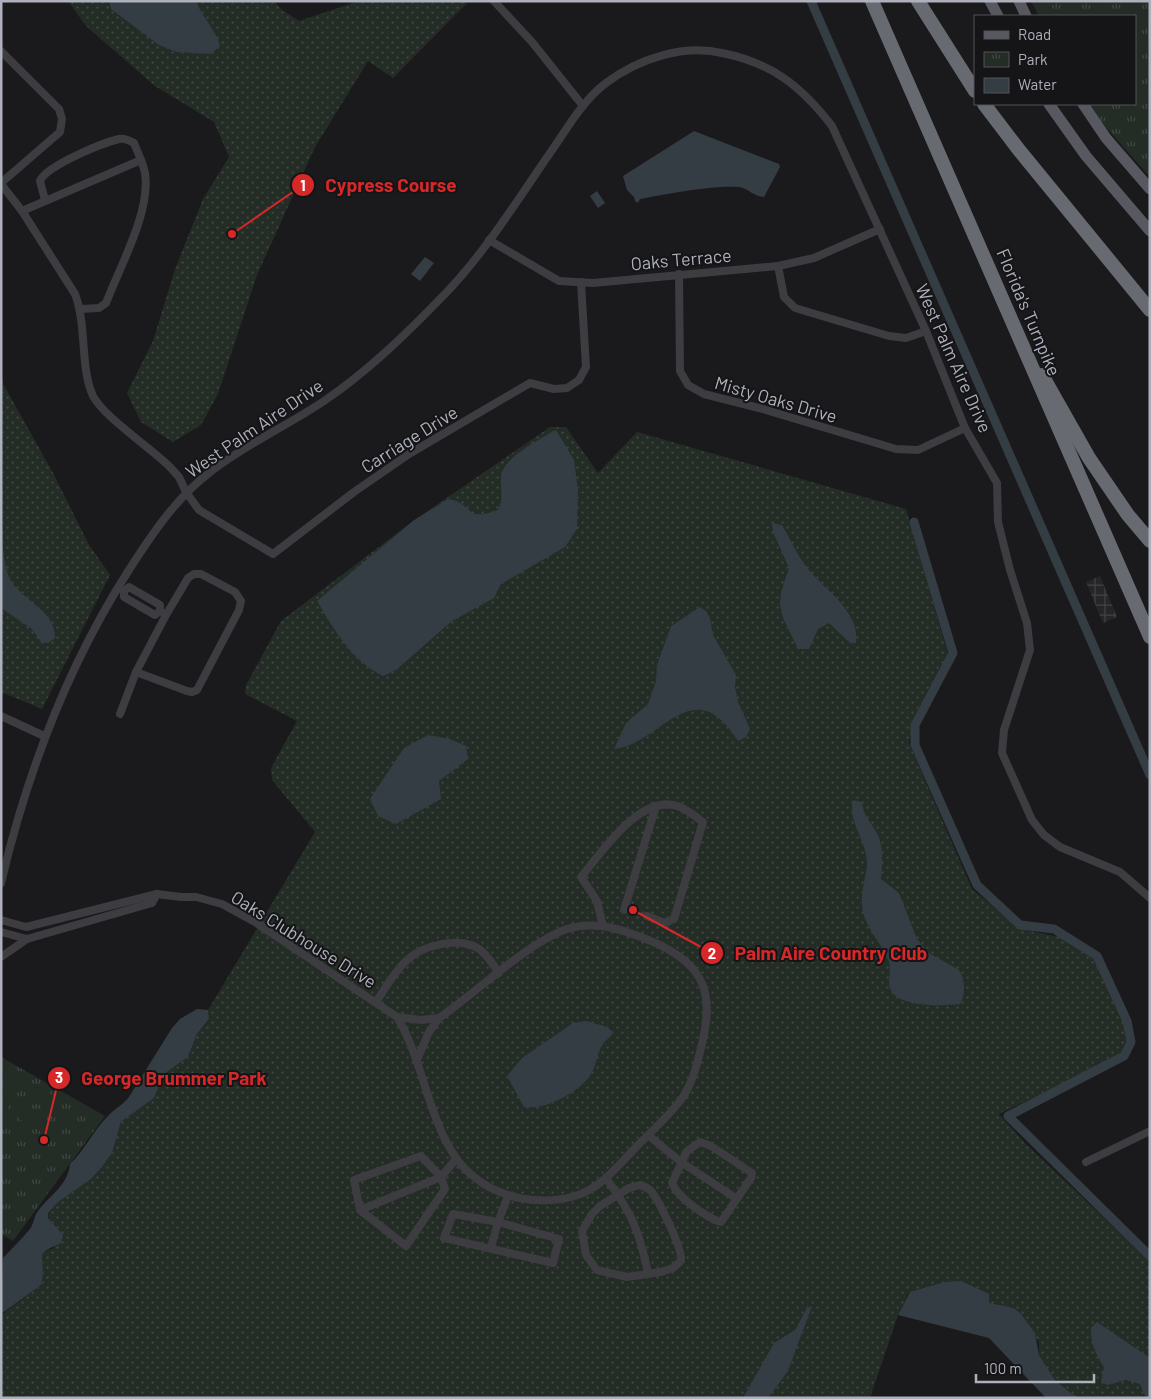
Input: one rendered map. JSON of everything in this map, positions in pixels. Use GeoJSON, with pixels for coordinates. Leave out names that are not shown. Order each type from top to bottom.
{"type":"FeatureCollection","features":[{"type":"Feature","properties":{"kind":"highway","name":"Florida's Turnpike"},"geometry":{"type":"LineString","coordinates":[[872,1],[1025,349],[1046,403],[1150,637]]}},
{"type":"Feature","properties":{"kind":"highway"},"geometry":{"type":"LineString","coordinates":[[918,1],[974,89]]}},
{"type":"Feature","properties":{"kind":"highway"},"geometry":{"type":"LineString","coordinates":[[985,105],[1018,150],[1150,310]]}},
{"type":"Feature","properties":{"kind":"highway"},"geometry":{"type":"LineString","coordinates":[[1025,349],[1055,395],[1089,458],[1128,515],[1150,541]]}},
{"type":"Feature","properties":{"kind":"main road"},"geometry":{"type":"LineString","coordinates":[[990,1],[997,15]]}},
{"type":"Feature","properties":{"kind":"main road"},"geometry":{"type":"LineString","coordinates":[[1019,1],[1026,15]]}},
{"type":"Feature","properties":{"kind":"main road"},"geometry":{"type":"LineString","coordinates":[[1050,105],[1086,156],[1150,231]]}},
{"type":"Feature","properties":{"kind":"main road"},"geometry":{"type":"LineString","coordinates":[[1084,105],[1106,138],[1150,189]]}},
{"type":"Feature","properties":{"kind":"street"},"geometry":{"type":"LineString","coordinates":[[494,1],[532,42],[583,106]]}},
{"type":"Feature","properties":{"kind":"street","name":"West Palm Aire Drive"},"geometry":{"type":"LineString","coordinates":[[1,884],[21,803],[44,736],[84,648],[121,589],[138,555],[186,492],[211,471],[326,399],[394,345],[445,294],[489,240],[583,106],[604,84],[627,69],[653,58],[677,52],[711,50],[742,57],[768,66],[814,102],[832,126],[926,331],[965,428],[997,483],[998,522],[1010,570],[1027,623],[1030,650],[1004,730],[1002,753],[1032,820],[1044,835],[1073,854],[1120,872],[1150,898]]}},
{"type":"Feature","properties":{"kind":"street"},"geometry":{"type":"LineString","coordinates":[[1,51],[53,102],[59,109],[62,120],[60,132],[1,184],[22,211],[70,286],[81,309],[88,378],[93,396],[106,412],[179,476],[186,492]]}},
{"type":"Feature","properties":{"kind":"street"},"geometry":{"type":"LineString","coordinates":[[45,200],[40,181],[47,171],[57,164],[125,139],[134,143],[141,160],[146,187],[140,218],[106,303],[99,308],[81,309]]}},
{"type":"Feature","properties":{"kind":"street"},"geometry":{"type":"LineString","coordinates":[[22,211],[141,160]]}},
{"type":"Feature","properties":{"kind":"street","name":"Oaks Terrace"},"geometry":{"type":"LineString","coordinates":[[489,240],[559,281],[581,282],[778,266],[814,258],[880,228]]}},
{"type":"Feature","properties":{"kind":"street"},"geometry":{"type":"LineString","coordinates":[[778,266],[784,297],[795,308],[889,336],[906,338],[926,331]]}},
{"type":"Feature","properties":{"kind":"street","name":"Misty Oaks Drive"},"geometry":{"type":"LineString","coordinates":[[680,274],[680,371],[688,385],[704,394],[763,409],[896,449],[918,450],[965,428]]}},
{"type":"Feature","properties":{"kind":"street","name":"Carriage Drive"},"geometry":{"type":"LineString","coordinates":[[186,492],[199,510],[273,554],[354,492],[409,454],[530,383],[554,389],[567,388],[579,380],[586,367],[581,282]]}},
{"type":"Feature","properties":{"kind":"street"},"geometry":{"type":"LineString","coordinates":[[120,714],[136,672],[163,613],[188,578],[194,574],[201,574],[235,592],[240,601],[239,610],[197,690],[187,691],[136,672]]}},
{"type":"Feature","properties":{"kind":"street"},"geometry":{"type":"LineString","coordinates":[[121,589],[124,597],[155,615],[163,613]]}},
{"type":"Feature","properties":{"kind":"street"},"geometry":{"type":"LineString","coordinates":[[1,716],[44,736]]}},
{"type":"Feature","properties":{"kind":"street"},"geometry":{"type":"LineString","coordinates":[[624,910],[656,806]]}},
{"type":"Feature","properties":{"kind":"street"},"geometry":{"type":"LineString","coordinates":[[603,926],[597,901],[581,877],[633,817],[656,806],[680,806],[703,822],[674,919],[665,923],[648,916]]}},
{"type":"Feature","properties":{"kind":"street"},"geometry":{"type":"LineString","coordinates":[[1,957],[27,939],[152,903],[156,894]]}},
{"type":"Feature","properties":{"kind":"street","name":"Oaks Clubhouse Drive"},"geometry":{"type":"LineString","coordinates":[[1,920],[26,927],[54,922],[156,894],[181,898],[196,897],[222,904],[255,922],[397,1017],[408,1034],[423,1082],[456,1160],[473,1176],[508,1196],[534,1200],[576,1196],[606,1178],[684,1096],[693,1079],[708,1021],[704,986],[686,960],[671,950],[613,927],[583,926],[566,930],[541,942],[439,1018],[428,1034],[417,1060]]}},
{"type":"Feature","properties":{"kind":"street"},"geometry":{"type":"LineString","coordinates":[[1,932],[27,939]]}},
{"type":"Feature","properties":{"kind":"street","name":"Oaks Clubhouse Drive"},"geometry":{"type":"LineString","coordinates":[[376,1002],[406,961],[424,949],[455,942],[471,945],[480,949],[499,972]]}},
{"type":"Feature","properties":{"kind":"street","name":"Oaks Clubhouse Drive"},"geometry":{"type":"LineString","coordinates":[[397,1017],[421,1020],[439,1018]]}},
{"type":"Feature","properties":{"kind":"street"},"geometry":{"type":"LineString","coordinates":[[1086,1162],[1147,1133],[1150,1143]]}},
{"type":"Feature","properties":{"kind":"street"},"geometry":{"type":"LineString","coordinates":[[648,1135],[681,1162],[737,1198]]}},
{"type":"Feature","properties":{"kind":"street"},"geometry":{"type":"LineString","coordinates":[[705,1143],[752,1173],[751,1178],[721,1222],[686,1200],[674,1189],[672,1183],[681,1162],[691,1146],[705,1143]]}},
{"type":"Feature","properties":{"kind":"street"},"geometry":{"type":"LineString","coordinates":[[421,1156],[441,1177],[445,1190],[406,1246],[360,1210],[354,1180],[421,1156]]}},
{"type":"Feature","properties":{"kind":"street"},"geometry":{"type":"LineString","coordinates":[[360,1210],[441,1177],[456,1160]]}},
{"type":"Feature","properties":{"kind":"street"},"geometry":{"type":"LineString","coordinates":[[606,1178],[632,1217],[641,1238],[648,1274]]}},
{"type":"Feature","properties":{"kind":"street"},"geometry":{"type":"LineString","coordinates":[[640,1185],[651,1192],[681,1252],[681,1261],[674,1268],[648,1274],[627,1277],[598,1270],[586,1255],[582,1231],[597,1209],[630,1188],[640,1185]]}},
{"type":"Feature","properties":{"kind":"street"},"geometry":{"type":"LineString","coordinates":[[492,1248],[498,1222],[508,1196]]}},
{"type":"Feature","properties":{"kind":"street"},"geometry":{"type":"LineString","coordinates":[[453,1214],[498,1222],[559,1239],[553,1264],[444,1238],[453,1214]]}},
{"type":"Feature","properties":{"kind":"shaded area"},"geometry":{"type":"Polygon","coordinates":[[[1100,576],[1117,617],[1103,623],[1086,582],[1100,576]]]}},
{"type":"Feature","properties":{"kind":"green space"},"geometry":{"type":"Polygon","coordinates":[[[68,1],[275,1],[281,9],[299,21],[359,1],[469,1],[393,78],[368,61],[315,147],[257,275],[218,394],[201,425],[173,442],[141,422],[127,393],[153,341],[175,269],[203,199],[229,157],[214,122],[155,86],[86,26],[68,1]]]}},
{"type":"Feature","properties":{"kind":"green space"},"geometry":{"type":"Polygon","coordinates":[[[1031,1],[1150,1],[1150,177],[1103,124],[1091,105],[1136,105],[1136,15],[1038,15],[1031,1]]]}},
{"type":"Feature","properties":{"kind":"green space"},"geometry":{"type":"Polygon","coordinates":[[[1,380],[53,473],[88,543],[110,575],[42,709],[1,692],[1,380]]]}},
{"type":"Feature","properties":{"kind":"green space"},"geometry":{"type":"Polygon","coordinates":[[[550,427],[566,427],[598,473],[637,432],[906,509],[948,654],[914,717],[909,743],[972,889],[1020,929],[1060,937],[1095,960],[1125,1022],[1127,1039],[1121,1052],[1113,1059],[999,1114],[1026,1144],[1150,1261],[1150,1398],[1082,1398],[1072,1394],[1055,1380],[1039,1355],[1039,1342],[1014,1308],[909,1292],[898,1315],[870,1398],[1,1398],[1,1315],[41,1285],[43,1274],[42,1255],[46,1250],[54,1248],[48,1213],[57,1203],[91,1179],[102,1167],[112,1153],[121,1122],[154,1098],[164,1074],[188,1057],[197,1034],[209,1020],[208,1010],[315,832],[272,780],[271,768],[297,721],[245,694],[246,685],[281,621],[413,521],[550,427]]]}},
{"type":"Feature","properties":{"kind":"green space"},"geometry":{"type":"Polygon","coordinates":[[[1,1057],[105,1116],[13,1241],[1,1234],[1,1057]]]}},
{"type":"Feature","properties":{"kind":"green space"},"geometry":{"type":"Polygon","coordinates":[[[1,1068],[24,1080],[17,1091],[1,1082],[1,1068]]]}},
{"type":"Feature","properties":{"kind":"green space"},"geometry":{"type":"Polygon","coordinates":[[[36,1086],[61,1100],[55,1112],[30,1098],[36,1086]]]}},
{"type":"Feature","properties":{"kind":"green space"},"geometry":{"type":"Polygon","coordinates":[[[1,1094],[12,1101],[6,1112],[1,1109],[1,1094]]]}},
{"type":"Feature","properties":{"kind":"green space"},"geometry":{"type":"Polygon","coordinates":[[[25,1108],[49,1121],[43,1133],[19,1119],[25,1108]]]}},
{"type":"Feature","properties":{"kind":"water"},"geometry":{"type":"Polygon","coordinates":[[[109,1],[196,1],[220,46],[211,54],[177,52],[159,45],[111,9],[109,1]]]}},
{"type":"Feature","properties":{"kind":"water"},"geometry":{"type":"Polygon","coordinates":[[[694,131],[779,164],[780,167],[764,197],[757,196],[739,187],[729,187],[662,195],[640,199],[638,203],[635,201],[634,197],[627,190],[623,176],[694,131]]]}},
{"type":"Feature","properties":{"kind":"water"},"geometry":{"type":"Polygon","coordinates":[[[597,191],[605,203],[598,208],[590,196],[597,191]]]}},
{"type":"Feature","properties":{"kind":"water"},"geometry":{"type":"Polygon","coordinates":[[[425,257],[434,263],[420,281],[411,274],[425,257]]]}},
{"type":"Feature","properties":{"kind":"water"},"geometry":{"type":"Polygon","coordinates":[[[556,430],[574,460],[578,490],[577,529],[565,547],[501,584],[494,598],[452,621],[396,670],[383,676],[362,662],[345,644],[317,601],[413,521],[448,499],[462,504],[473,513],[479,514],[498,510],[501,502],[501,476],[508,462],[524,449],[556,430]]]}},
{"type":"Feature","properties":{"kind":"water"},"geometry":{"type":"Polygon","coordinates":[[[772,523],[782,525],[805,565],[846,610],[856,631],[856,643],[850,643],[829,623],[818,629],[809,649],[798,649],[783,618],[780,604],[781,592],[789,568],[773,532],[772,523]]]}},
{"type":"Feature","properties":{"kind":"water"},"geometry":{"type":"Polygon","coordinates":[[[1,527],[8,575],[16,588],[45,613],[50,621],[54,629],[55,638],[48,643],[41,642],[32,629],[1,608],[1,527]]]}},
{"type":"Feature","properties":{"kind":"water"},"geometry":{"type":"Polygon","coordinates":[[[700,607],[706,611],[710,618],[713,635],[736,675],[735,687],[738,702],[750,729],[746,737],[738,741],[722,720],[706,711],[691,710],[676,716],[631,745],[614,749],[626,723],[648,704],[656,681],[657,665],[671,626],[700,607]]]}},
{"type":"Feature","properties":{"kind":"water"},"geometry":{"type":"Polygon","coordinates":[[[428,735],[450,739],[466,746],[468,759],[439,781],[441,799],[396,824],[378,816],[370,799],[404,748],[428,735]]]}},
{"type":"Feature","properties":{"kind":"water"},"geometry":{"type":"Polygon","coordinates":[[[853,800],[862,802],[866,817],[877,833],[882,853],[881,879],[899,893],[917,939],[929,953],[961,973],[964,991],[960,1004],[932,1005],[911,1002],[894,995],[890,988],[889,962],[869,927],[863,911],[862,893],[867,862],[864,846],[853,815],[853,800]]]}},
{"type":"Feature","properties":{"kind":"water"},"geometry":{"type":"Polygon","coordinates":[[[197,1009],[208,1010],[209,1019],[197,1034],[188,1057],[164,1074],[154,1098],[121,1122],[112,1153],[102,1167],[91,1179],[57,1203],[48,1213],[48,1218],[63,1235],[61,1243],[46,1250],[42,1255],[43,1274],[41,1285],[1,1314],[3,1258],[30,1229],[37,1213],[62,1184],[69,1171],[70,1164],[98,1128],[129,1097],[172,1028],[180,1019],[197,1009]]]}},
{"type":"Feature","properties":{"kind":"water"},"geometry":{"type":"Polygon","coordinates":[[[586,1021],[604,1026],[614,1032],[602,1046],[590,1076],[583,1084],[564,1097],[543,1106],[524,1107],[507,1076],[522,1058],[573,1023],[586,1021]]]}},
{"type":"Feature","properties":{"kind":"water"},"geometry":{"type":"Polygon","coordinates":[[[961,1281],[989,1294],[989,1303],[1014,1308],[1021,1314],[1035,1333],[1039,1355],[1055,1380],[1072,1394],[1082,1398],[1046,1398],[989,1338],[898,1315],[910,1292],[945,1282],[961,1281]]]}},
{"type":"Feature","properties":{"kind":"water"},"geometry":{"type":"Polygon","coordinates":[[[812,1306],[788,1371],[768,1398],[743,1398],[774,1343],[795,1330],[807,1308],[812,1306]]]}},
{"type":"Feature","properties":{"kind":"water"},"geometry":{"type":"Polygon","coordinates":[[[1097,1322],[1150,1358],[1150,1398],[1146,1398],[1140,1384],[1126,1380],[1107,1385],[1101,1381],[1104,1367],[1098,1358],[1091,1339],[1091,1328],[1097,1322]]]}},
{"type":"Feature","properties":{"kind":"waterway"},"geometry":{"type":"LineString","coordinates":[[811,1],[1150,775]]}},
{"type":"Feature","properties":{"kind":"waterway"},"geometry":{"type":"LineString","coordinates":[[914,522],[953,653],[915,725],[915,745],[977,885],[1020,925],[1054,929],[1097,956],[1127,1021],[1131,1042],[1124,1056],[1008,1116],[1150,1256]]}},
{"type":"Feature","properties":{"kind":"place","name":"Cypress Course"},"geometry":{"type":"Point","coordinates":[232,234]}},
{"type":"Feature","properties":{"kind":"place","name":"Palm Aire Country Club"},"geometry":{"type":"Point","coordinates":[633,910]}},
{"type":"Feature","properties":{"kind":"place","name":"George Brummer Park"},"geometry":{"type":"Point","coordinates":[44,1140]}}]}
